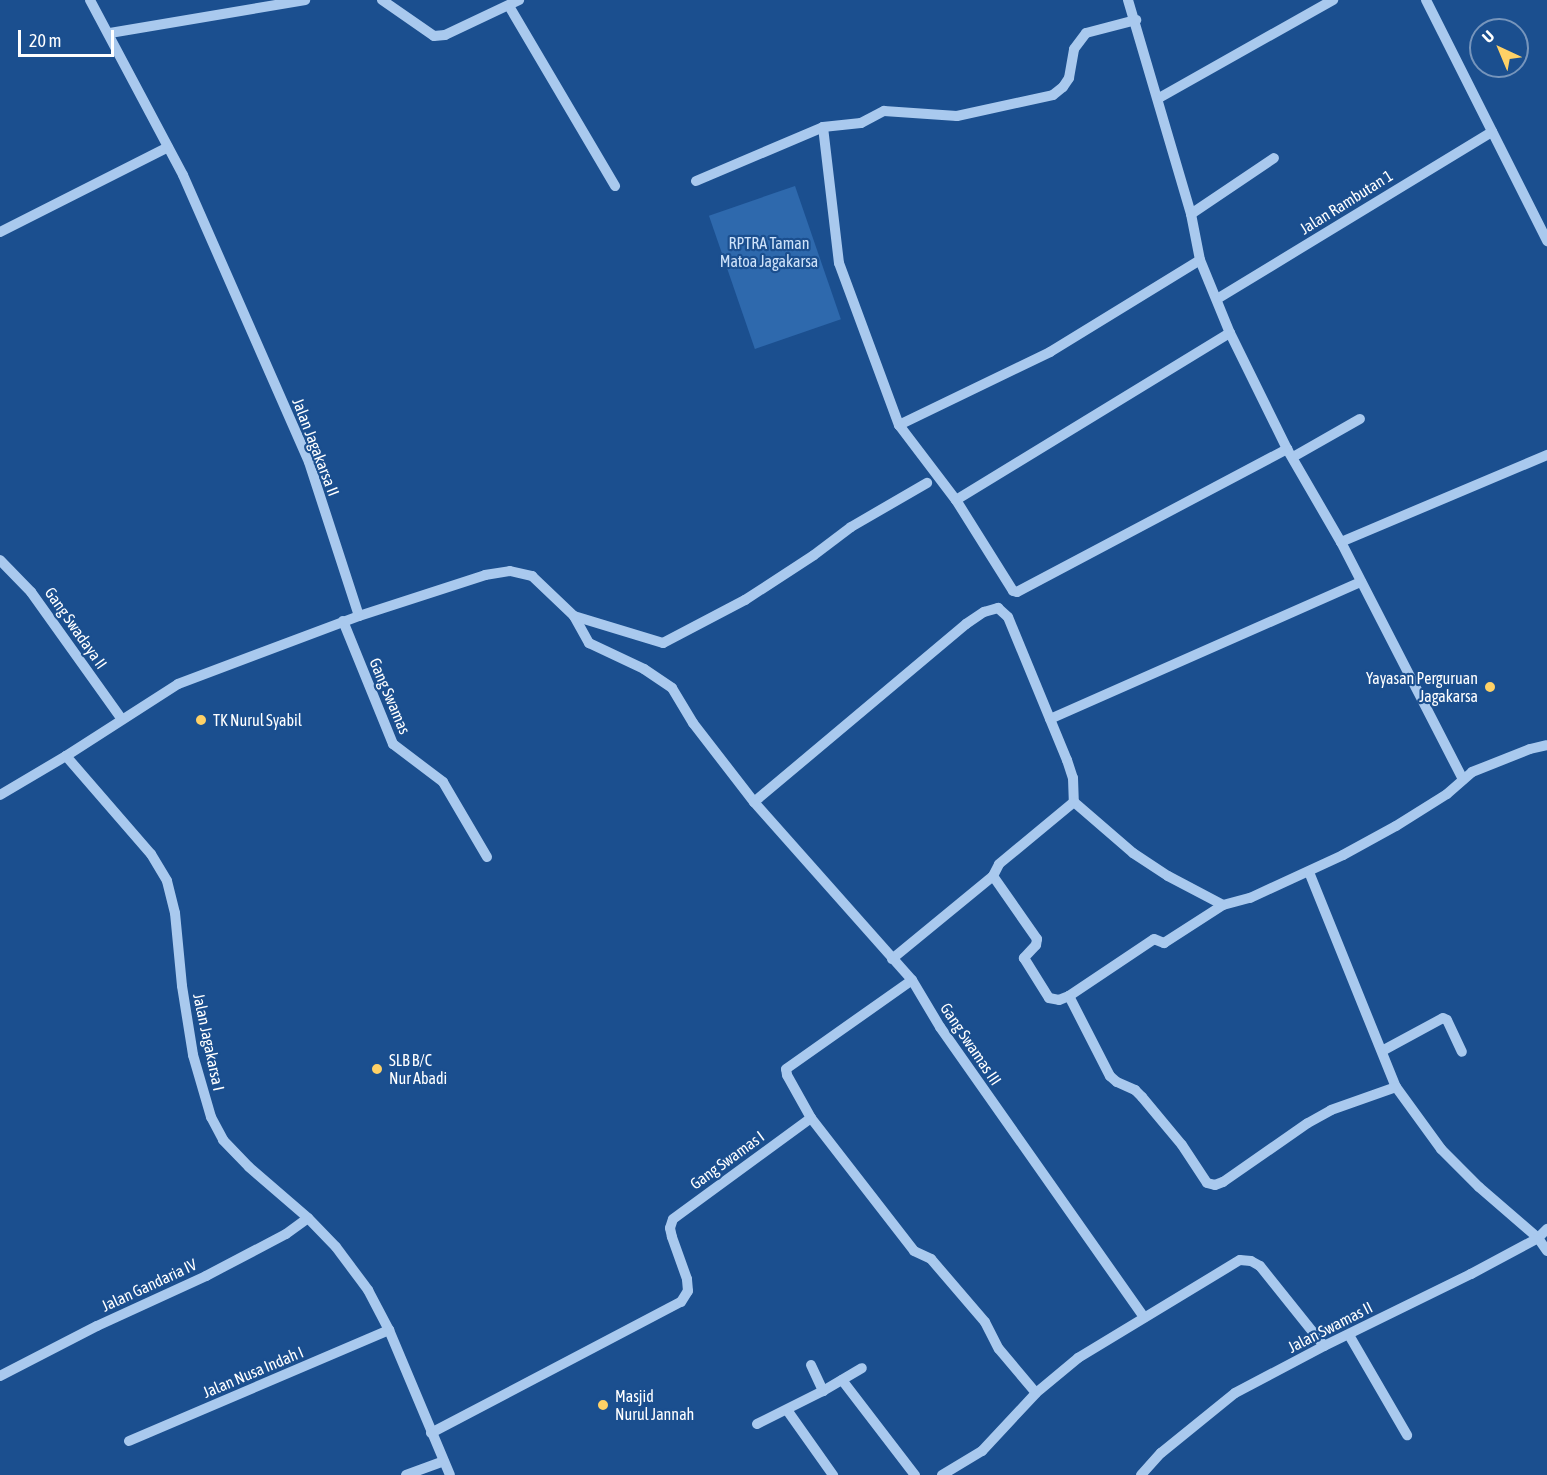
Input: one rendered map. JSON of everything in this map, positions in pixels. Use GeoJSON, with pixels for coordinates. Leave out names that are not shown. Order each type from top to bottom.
{"type":"FeatureCollection","features":[{"type":"Feature","properties":{"kind":"street","name":"Jalan Jagakarsa II"},"geometry":{"type":"LineString","coordinates":[[90,0],[110,33],[118,57],[183,175],[309,462],[359,616]]}},
{"type":"Feature","properties":{"kind":"street"},"geometry":{"type":"LineString","coordinates":[[110,33],[305,0]]}},
{"type":"Feature","properties":{"kind":"street"},"geometry":{"type":"LineString","coordinates":[[381,0],[434,36],[445,35],[514,3],[615,186]]}},
{"type":"Feature","properties":{"kind":"street"},"geometry":{"type":"LineString","coordinates":[[1128,0],[1159,98],[1191,214],[1200,260],[1230,333],[1290,453],[1341,542],[1464,779]]}},
{"type":"Feature","properties":{"kind":"street"},"geometry":{"type":"LineString","coordinates":[[1159,98],[1333,0]]}},
{"type":"Feature","properties":{"kind":"street"},"geometry":{"type":"LineString","coordinates":[[1426,0],[1547,239]]}},
{"type":"Feature","properties":{"kind":"street"},"geometry":{"type":"LineString","coordinates":[[696,181],[823,127],[861,123],[884,111],[957,116],[1053,95],[1069,78],[1074,49],[1086,33],[1136,20]]}},
{"type":"Feature","properties":{"kind":"street"},"geometry":{"type":"LineString","coordinates":[[823,127],[839,263],[899,425],[956,501],[1010,588],[1017,592],[1360,419]]}},
{"type":"Feature","properties":{"kind":"street","name":"Jalan Rambutan 1"},"geometry":{"type":"LineString","coordinates":[[1217,299],[1492,132]]}},
{"type":"Feature","properties":{"kind":"street"},"geometry":{"type":"LineString","coordinates":[[0,232],[168,147]]}},
{"type":"Feature","properties":{"kind":"street"},"geometry":{"type":"LineString","coordinates":[[1191,214],[1274,158]]}},
{"type":"Feature","properties":{"kind":"street"},"geometry":{"type":"LineString","coordinates":[[899,425],[1050,352],[1200,260]]}},
{"type":"Feature","properties":{"kind":"street"},"geometry":{"type":"LineString","coordinates":[[956,501],[1230,333]]}},
{"type":"Feature","properties":{"kind":"street"},"geometry":{"type":"LineString","coordinates":[[1341,542],[1547,455]]}},
{"type":"Feature","properties":{"kind":"street"},"geometry":{"type":"LineString","coordinates":[[0,795],[66,756],[121,718],[178,684],[343,621],[485,575],[510,571],[532,576],[574,616],[663,642],[745,600],[814,555],[851,527],[927,483]]}},
{"type":"Feature","properties":{"kind":"street","name":"Gang Swadaya II"},"geometry":{"type":"LineString","coordinates":[[0,560],[31,591],[121,718]]}},
{"type":"Feature","properties":{"kind":"street"},"geometry":{"type":"LineString","coordinates":[[1050,719],[1361,582]]}},
{"type":"Feature","properties":{"kind":"street"},"geometry":{"type":"LineString","coordinates":[[754,802],[966,624],[984,612],[998,608],[1008,616],[1050,719],[1073,778],[1074,802],[1133,853],[1168,876],[1223,905]]}},
{"type":"Feature","properties":{"kind":"street","name":"Gang Swamas III"},"geometry":{"type":"LineString","coordinates":[[574,616],[589,643],[644,669],[672,688],[693,723],[754,802],[912,980],[946,1037],[1144,1317]]}},
{"type":"Feature","properties":{"kind":"street","name":"Gang Swamas"},"geometry":{"type":"LineString","coordinates":[[343,621],[393,744],[443,782],[487,857]]}},
{"type":"Feature","properties":{"kind":"street"},"geometry":{"type":"LineString","coordinates":[[993,876],[1037,939],[1036,945],[1024,958],[1025,962],[1049,998],[1059,1000],[1069,996],[1155,939],[1163,943],[1223,905],[1250,898],[1309,872],[1396,826],[1448,794],[1472,772],[1530,749],[1547,745]]}},
{"type":"Feature","properties":{"kind":"street","name":"Jalan Jagakarsa I"},"geometry":{"type":"LineString","coordinates":[[66,756],[150,854],[166,881],[175,913],[182,986],[193,1055],[211,1117],[224,1140],[249,1167],[308,1218],[336,1246],[368,1290],[389,1330],[450,1475]]}},
{"type":"Feature","properties":{"kind":"street"},"geometry":{"type":"LineString","coordinates":[[892,959],[993,876],[999,864],[1074,802]]}},
{"type":"Feature","properties":{"kind":"street"},"geometry":{"type":"LineString","coordinates":[[1309,872],[1396,1087],[1441,1149],[1479,1187],[1538,1238],[1547,1251]]}},
{"type":"Feature","properties":{"kind":"street"},"geometry":{"type":"LineString","coordinates":[[912,980],[786,1069],[787,1075],[811,1118],[915,1251],[931,1259],[985,1322],[999,1349],[1036,1393]]}},
{"type":"Feature","properties":{"kind":"street"},"geometry":{"type":"LineString","coordinates":[[1069,996],[1110,1076],[1142,1097],[1182,1145],[1207,1183],[1215,1185],[1223,1182],[1308,1123],[1331,1110],[1396,1087]]}},
{"type":"Feature","properties":{"kind":"street"},"geometry":{"type":"LineString","coordinates":[[1383,1051],[1443,1018],[1447,1020],[1462,1052]]}},
{"type":"Feature","properties":{"kind":"street","name":"Gang Swamas I"},"geometry":{"type":"LineString","coordinates":[[431,1433],[681,1302],[688,1290],[687,1279],[669,1228],[673,1219],[811,1118]]}},
{"type":"Feature","properties":{"kind":"street","name":"Jalan Gandaria IV"},"geometry":{"type":"LineString","coordinates":[[0,1376],[97,1326],[206,1276],[286,1234],[308,1218]]}},
{"type":"Feature","properties":{"kind":"street","name":"Jalan Swamas II"},"geometry":{"type":"LineString","coordinates":[[1141,1475],[1161,1453],[1235,1393],[1538,1238],[1547,1229]]}},
{"type":"Feature","properties":{"kind":"street"},"geometry":{"type":"LineString","coordinates":[[942,1475],[982,1451],[1036,1393],[1078,1358],[1197,1287],[1226,1266],[1245,1260],[1265,1271],[1324,1346]]}},
{"type":"Feature","properties":{"kind":"street","name":"Jalan Nusa Indah I"},"geometry":{"type":"LineString","coordinates":[[129,1442],[389,1330]]}},
{"type":"Feature","properties":{"kind":"street"},"geometry":{"type":"LineString","coordinates":[[1349,1335],[1407,1435]]}},
{"type":"Feature","properties":{"kind":"street"},"geometry":{"type":"LineString","coordinates":[[811,1365],[824,1391]]}},
{"type":"Feature","properties":{"kind":"street"},"geometry":{"type":"LineString","coordinates":[[757,1424],[824,1391],[862,1368]]}},
{"type":"Feature","properties":{"kind":"street"},"geometry":{"type":"LineString","coordinates":[[842,1380],[915,1475]]}},
{"type":"Feature","properties":{"kind":"street"},"geometry":{"type":"LineString","coordinates":[[788,1410],[833,1475]]}},
{"type":"Feature","properties":{"kind":"street"},"geometry":{"type":"LineString","coordinates":[[406,1475],[444,1461]]}},
{"type":"Feature","properties":{"kind":"green space","name":"RPTRA Taman Matoa Jagakarsa"},"geometry":{"type":"Polygon","coordinates":[[[795,186],[841,319],[755,349],[709,216],[795,186]]]}},
{"type":"Feature","properties":{"kind":"place","name":"Yayasan Perguruan Jagakarsa"},"geometry":{"type":"Point","coordinates":[1490,687]}},
{"type":"Feature","properties":{"kind":"place","name":"TK Nurul Syabil"},"geometry":{"type":"Point","coordinates":[201,720]}},
{"type":"Feature","properties":{"kind":"place","name":"SLB B/C Nur Abadi"},"geometry":{"type":"Point","coordinates":[377,1069]}},
{"type":"Feature","properties":{"kind":"place","name":"Masjid Nurul Jannah"},"geometry":{"type":"Point","coordinates":[603,1405]}}]}
